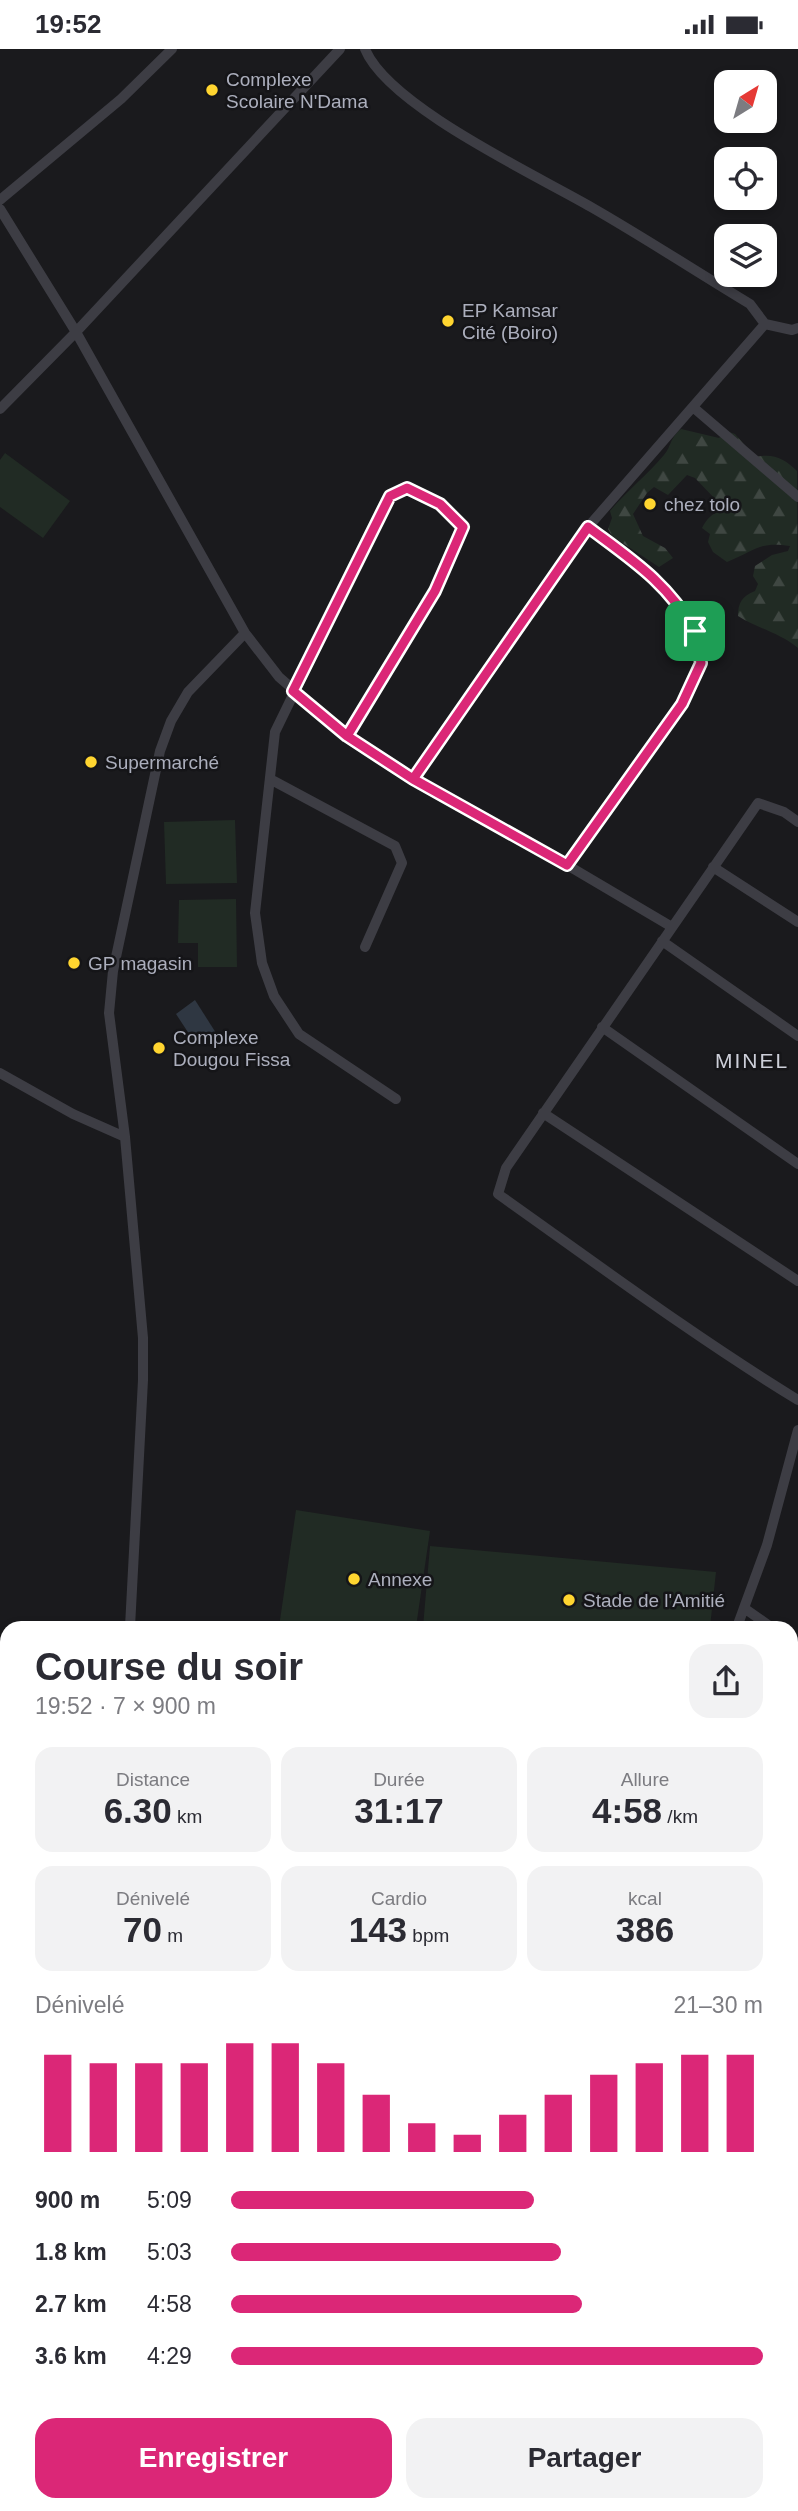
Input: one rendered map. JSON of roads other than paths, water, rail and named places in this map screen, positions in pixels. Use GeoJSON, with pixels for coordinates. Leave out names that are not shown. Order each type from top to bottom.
{"type":"FeatureCollection","features":[{"type":"Feature","properties":{"kind":"street"},"geometry":{"type":"LineString","coordinates":[[0,200],[121,99],[172,49]]}},
{"type":"Feature","properties":{"kind":"street"},"geometry":{"type":"LineString","coordinates":[[0,409],[76,332],[340,49]]}},
{"type":"Feature","properties":{"kind":"street"},"geometry":{"type":"LineString","coordinates":[[365,49],[388,81],[438,120],[593,208],[739,297],[750,305],[765,324],[792,330],[798,328]]}},
{"type":"Feature","properties":{"kind":"street"},"geometry":{"type":"LineString","coordinates":[[0,209],[76,332],[246,633],[279,677],[347,736],[413,779],[672,927]]}},
{"type":"Feature","properties":{"kind":"street"},"geometry":{"type":"LineString","coordinates":[[413,779],[588,527],[765,324]]}},
{"type":"Feature","properties":{"kind":"street"},"geometry":{"type":"LineString","coordinates":[[694,408],[798,497]]}},
{"type":"Feature","properties":{"kind":"street"},"geometry":{"type":"LineString","coordinates":[[347,736],[435,591],[463,527],[440,504],[407,488],[390,496],[275,732],[255,913],[262,963],[275,996],[299,1034],[396,1099]]}},
{"type":"Feature","properties":{"kind":"street"},"geometry":{"type":"LineString","coordinates":[[567,865],[682,704],[701,663],[695,631],[680,605],[654,576],[588,527]]}},
{"type":"Feature","properties":{"kind":"street"},"geometry":{"type":"LineString","coordinates":[[130,1621],[144,1380],[143,1338],[125,1137],[109,1013],[113,971],[159,751],[171,721],[188,692],[246,633]]}},
{"type":"Feature","properties":{"kind":"street"},"geometry":{"type":"LineString","coordinates":[[270,779],[395,846],[402,863],[365,947]]}},
{"type":"Feature","properties":{"kind":"street"},"geometry":{"type":"LineString","coordinates":[[798,822],[784,811],[758,803],[506,1168],[498,1194],[744,1367],[798,1400]]}},
{"type":"Feature","properties":{"kind":"street"},"geometry":{"type":"LineString","coordinates":[[713,867],[798,922]]}},
{"type":"Feature","properties":{"kind":"street"},"geometry":{"type":"LineString","coordinates":[[662,941],[798,1036]]}},
{"type":"Feature","properties":{"kind":"street"},"geometry":{"type":"LineString","coordinates":[[602,1027],[798,1164]]}},
{"type":"Feature","properties":{"kind":"street"},"geometry":{"type":"LineString","coordinates":[[0,1073],[74,1114],[125,1137]]}},
{"type":"Feature","properties":{"kind":"street"},"geometry":{"type":"LineString","coordinates":[[543,1113],[798,1281]]}},
{"type":"Feature","properties":{"kind":"street"},"geometry":{"type":"LineString","coordinates":[[739,1621],[767,1545],[798,1430]]}},
{"type":"Feature","properties":{"kind":"street"},"geometry":{"type":"LineString","coordinates":[[744,1608],[762,1621]]}},
{"type":"Feature","properties":{"kind":"place","name":"Complexe Scolaire N'Dama"},"geometry":{"type":"Point","coordinates":[212,90]}},
{"type":"Feature","properties":{"kind":"place","name":"EP Kamsar Cité (Boiro)"},"geometry":{"type":"Point","coordinates":[448,321]}},
{"type":"Feature","properties":{"kind":"place","name":"chez tolo"},"geometry":{"type":"Point","coordinates":[650,504]}},
{"type":"Feature","properties":{"kind":"place","name":"Supermarché"},"geometry":{"type":"Point","coordinates":[91,762]}},
{"type":"Feature","properties":{"kind":"place","name":"GP magasin"},"geometry":{"type":"Point","coordinates":[74,963]}},
{"type":"Feature","properties":{"kind":"place","name":"Complexe Dougou Fissa"},"geometry":{"type":"Point","coordinates":[159,1048]}},
{"type":"Feature","properties":{"kind":"place","name":"Annexe"},"geometry":{"type":"Point","coordinates":[354,1579]}},
{"type":"Feature","properties":{"kind":"place","name":"Stade de l'Amitié"},"geometry":{"type":"Point","coordinates":[569,1600]}},
{"type":"Feature","properties":{"kind":"district","name":"MINEL"},"geometry":{"type":"Point","coordinates":[752,1061]}}]}
